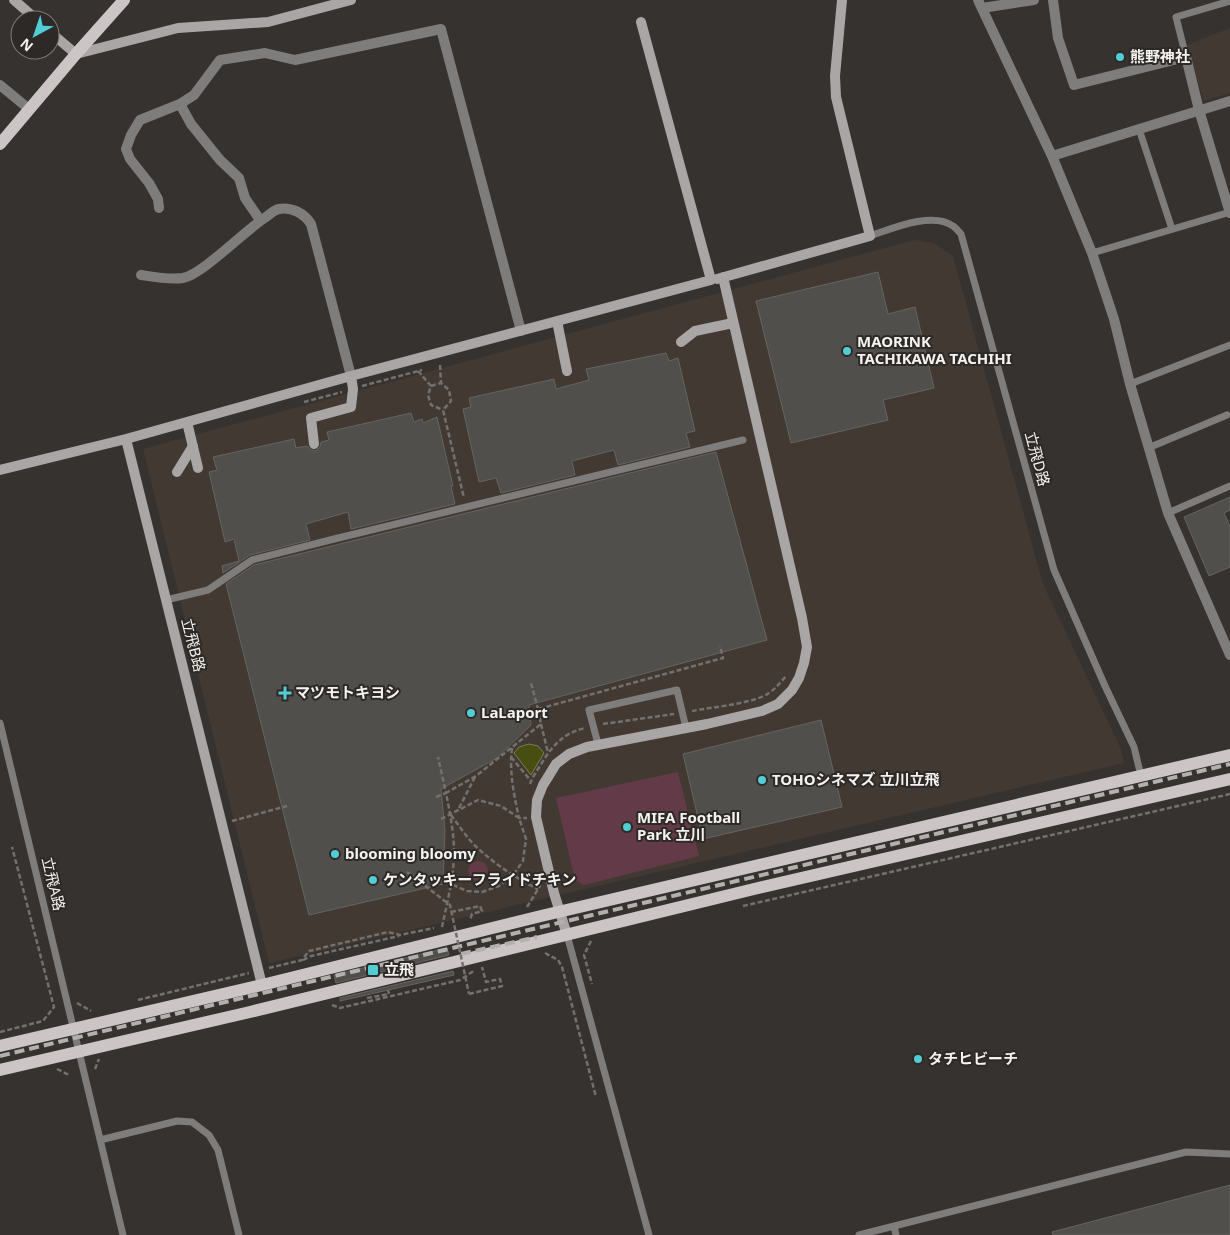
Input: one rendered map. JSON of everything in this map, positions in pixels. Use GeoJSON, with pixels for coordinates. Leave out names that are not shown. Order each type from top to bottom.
{"type":"FeatureCollection","features":[{"type":"Feature","properties":{"kind":"main road"},"geometry":{"type":"LineString","coordinates":[[0,144],[124,0]]}},
{"type":"Feature","properties":{"kind":"main road"},"geometry":{"type":"LineString","coordinates":[[0,1046],[1230,755]]}},
{"type":"Feature","properties":{"kind":"main road"},"geometry":{"type":"LineString","coordinates":[[0,1070],[808,877],[1230,779]]}},
{"type":"Feature","properties":{"kind":"street"},"geometry":{"type":"LineString","coordinates":[[14,0],[26,10]]}},
{"type":"Feature","properties":{"kind":"street"},"geometry":{"type":"LineString","coordinates":[[60,40],[76,54],[178,28],[268,22],[351,0]]}},
{"type":"Feature","properties":{"kind":"street"},"geometry":{"type":"LineString","coordinates":[[0,470],[126,439],[351,376],[870,236],[836,97],[835,76],[842,0]]}},
{"type":"Feature","properties":{"kind":"street"},"geometry":{"type":"LineString","coordinates":[[1034,0],[980,4],[1052,156],[1092,252],[1114,319],[1130,384],[1168,513],[1230,655]]}},
{"type":"Feature","properties":{"kind":"street"},"geometry":{"type":"LineString","coordinates":[[1053,0],[1058,38],[1074,85],[1186,58],[1199,110],[1230,213]]}},
{"type":"Feature","properties":{"kind":"street"},"geometry":{"type":"LineString","coordinates":[[641,22],[711,280]]}},
{"type":"Feature","properties":{"kind":"street"},"geometry":{"type":"LineString","coordinates":[[159,208],[158,198],[149,182],[130,159],[126,149],[131,135],[140,120],[180,104],[194,95],[220,60],[265,52],[295,60],[441,29],[521,331]]}},
{"type":"Feature","properties":{"kind":"street"},"geometry":{"type":"LineString","coordinates":[[0,85],[29,109]]}},
{"type":"Feature","properties":{"kind":"street"},"geometry":{"type":"LineString","coordinates":[[1052,156],[1230,101]]}},
{"type":"Feature","properties":{"kind":"street"},"geometry":{"type":"LineString","coordinates":[[180,104],[191,124],[220,160],[239,178],[245,198],[260,220]]}},
{"type":"Feature","properties":{"kind":"street"},"geometry":{"type":"LineString","coordinates":[[141,275],[184,278],[199,271],[260,220],[277,209],[293,209],[306,217],[311,224],[353,389],[351,407],[311,418],[314,444]]}},
{"type":"Feature","properties":{"kind":"street"},"geometry":{"type":"LineString","coordinates":[[567,935],[536,817],[537,800],[543,785],[556,764],[569,754],[598,744],[686,728],[762,711],[778,704],[792,690],[799,678],[804,663],[807,647],[802,618],[723,277]]}},
{"type":"Feature","properties":{"kind":"street"},"geometry":{"type":"LineString","coordinates":[[557,321],[567,372]]}},
{"type":"Feature","properties":{"kind":"street"},"geometry":{"type":"LineString","coordinates":[[682,342],[695,331],[733,323]]}},
{"type":"Feature","properties":{"kind":"street"},"geometry":{"type":"LineString","coordinates":[[187,422],[198,468]]}},
{"type":"Feature","properties":{"kind":"street","name":"立飛B路"},"geometry":{"type":"LineString","coordinates":[[126,439],[262,985]]}},
{"type":"Feature","properties":{"kind":"street"},"geometry":{"type":"LineString","coordinates":[[177,472],[193,446]]}},
{"type":"Feature","properties":{"kind":"lane"},"geometry":{"type":"LineString","coordinates":[[1186,58],[1176,17],[1230,1]]}},
{"type":"Feature","properties":{"kind":"lane"},"geometry":{"type":"LineString","coordinates":[[1139,129],[1172,229]]}},
{"type":"Feature","properties":{"kind":"lane"},"geometry":{"type":"LineString","coordinates":[[1092,252],[1230,213]]}},
{"type":"Feature","properties":{"kind":"lane","name":"立飛D路"},"geometry":{"type":"LineString","coordinates":[[870,236],[920,221],[939,221],[952,225],[961,234],[1054,570],[1134,747],[1141,776]]}},
{"type":"Feature","properties":{"kind":"lane"},"geometry":{"type":"LineString","coordinates":[[1130,384],[1230,346]]}},
{"type":"Feature","properties":{"kind":"lane"},"geometry":{"type":"LineString","coordinates":[[1148,448],[1227,415]]}},
{"type":"Feature","properties":{"kind":"lane"},"geometry":{"type":"LineString","coordinates":[[166,600],[208,590],[252,560],[743,440]]}},
{"type":"Feature","properties":{"kind":"lane"},"geometry":{"type":"LineString","coordinates":[[1168,513],[1230,486]]}},
{"type":"Feature","properties":{"kind":"lane"},"geometry":{"type":"LineString","coordinates":[[598,744],[589,710],[677,690],[686,728]]}},
{"type":"Feature","properties":{"kind":"lane","name":"立飛A路"},"geometry":{"type":"LineString","coordinates":[[0,723],[123,1235]]}},
{"type":"Feature","properties":{"kind":"lane"},"geometry":{"type":"LineString","coordinates":[[567,935],[650,1235]]}},
{"type":"Feature","properties":{"kind":"lane"},"geometry":{"type":"LineString","coordinates":[[100,1140],[177,1121],[192,1122],[209,1134],[218,1150],[239,1235]]}},
{"type":"Feature","properties":{"kind":"lane"},"geometry":{"type":"LineString","coordinates":[[859,1235],[1186,1152],[1230,1154]]}},
{"type":"Feature","properties":{"kind":"lane"},"geometry":{"type":"LineString","coordinates":[[894,1226],[896,1235]]}},
{"type":"Feature","properties":{"kind":"path"},"geometry":{"type":"LineString","coordinates":[[433,367],[440,364],[441,383],[449,390],[451,401],[443,410]]}},
{"type":"Feature","properties":{"kind":"path"},"geometry":{"type":"LineString","coordinates":[[295,404],[425,369]]}},
{"type":"Feature","properties":{"kind":"path"},"geometry":{"type":"LineString","coordinates":[[418,371],[431,386]]}},
{"type":"Feature","properties":{"kind":"path"},"geometry":{"type":"LineString","coordinates":[[431,386],[441,383]]}},
{"type":"Feature","properties":{"kind":"path"},"geometry":{"type":"LineString","coordinates":[[431,386],[428,395],[431,405],[443,410]]}},
{"type":"Feature","properties":{"kind":"path"},"geometry":{"type":"LineString","coordinates":[[443,410],[464,499]]}},
{"type":"Feature","properties":{"kind":"path"},"geometry":{"type":"LineString","coordinates":[[523,714],[723,658],[720,646]]}},
{"type":"Feature","properties":{"kind":"path"},"geometry":{"type":"LineString","coordinates":[[529,790],[531,781],[548,753],[561,738],[574,730],[682,713],[758,698],[769,693],[779,685],[790,670]]}},
{"type":"Feature","properties":{"kind":"path"},"geometry":{"type":"LineString","coordinates":[[532,683],[548,753]]}},
{"type":"Feature","properties":{"kind":"path"},"geometry":{"type":"LineString","coordinates":[[436,797],[446,794],[476,776],[541,724]]}},
{"type":"Feature","properties":{"kind":"path"},"geometry":{"type":"LineString","coordinates":[[438,879],[467,891],[482,892],[499,886],[513,876],[523,861],[526,839],[512,787],[510,757],[512,748]]}},
{"type":"Feature","properties":{"kind":"path"},"geometry":{"type":"LineString","coordinates":[[438,757],[450,814],[454,853],[442,927]]}},
{"type":"Feature","properties":{"kind":"path"},"geometry":{"type":"LineString","coordinates":[[510,757],[531,781]]}},
{"type":"Feature","properties":{"kind":"path"},"geometry":{"type":"LineString","coordinates":[[458,810],[476,776]]}},
{"type":"Feature","properties":{"kind":"path"},"geometry":{"type":"LineString","coordinates":[[737,907],[1230,794]]}},
{"type":"Feature","properties":{"kind":"path"},"geometry":{"type":"LineString","coordinates":[[441,819],[478,800],[500,806],[519,818],[528,818],[530,826]]}},
{"type":"Feature","properties":{"kind":"path"},"geometry":{"type":"LineString","coordinates":[[232,821],[287,806]]}},
{"type":"Feature","properties":{"kind":"path"},"geometry":{"type":"LineString","coordinates":[[450,814],[469,839],[513,876],[538,889]]}},
{"type":"Feature","properties":{"kind":"path"},"geometry":{"type":"LineString","coordinates":[[0,1032],[43,1021],[54,1007],[12,847]]}},
{"type":"Feature","properties":{"kind":"path"},"geometry":{"type":"LineString","coordinates":[[407,872],[450,905],[469,994],[502,986],[500,979],[486,982],[482,967]]}},
{"type":"Feature","properties":{"kind":"path"},"geometry":{"type":"LineString","coordinates":[[518,909],[528,906],[540,886],[538,878]]}},
{"type":"Feature","properties":{"kind":"path"},"geometry":{"type":"LineString","coordinates":[[451,912],[480,906],[482,912],[472,914],[470,920],[479,918]]}},
{"type":"Feature","properties":{"kind":"path"},"geometry":{"type":"LineString","coordinates":[[136,1000],[302,960],[311,956],[460,922]]}},
{"type":"Feature","properties":{"kind":"path"},"geometry":{"type":"LineString","coordinates":[[302,960],[309,951],[388,932],[400,935]]}},
{"type":"Feature","properties":{"kind":"path"},"geometry":{"type":"LineString","coordinates":[[592,940],[584,955],[592,984]]}},
{"type":"Feature","properties":{"kind":"path"},"geometry":{"type":"LineString","coordinates":[[544,952],[558,960],[562,968],[596,1097]]}},
{"type":"Feature","properties":{"kind":"path"},"geometry":{"type":"LineString","coordinates":[[330,1004],[340,1008],[403,994],[460,980],[478,968],[491,965]]}},
{"type":"Feature","properties":{"kind":"path"},"geometry":{"type":"LineString","coordinates":[[76,1002],[89,1012],[99,1009]]}},
{"type":"Feature","properties":{"kind":"shaded area"},"geometry":{"type":"Polygon","coordinates":[[[1230,28],[1230,93],[1204,101],[1187,45],[1230,28]]]}},
{"type":"Feature","properties":{"kind":"shaded area"},"geometry":{"type":"Polygon","coordinates":[[[914,240],[934,243],[953,256],[1043,584],[1121,749],[1124,763],[269,963],[143,449],[914,240]]]}},
{"type":"Feature","properties":{"kind":"shaded area"},"geometry":{"type":"Polygon","coordinates":[[[529,744],[538,746],[544,753],[531,775],[514,753],[519,747],[529,744]]]}},
{"type":"Feature","properties":{"kind":"shaded area","name":"MIFA Football Park 立川"},"geometry":{"type":"Polygon","coordinates":[[[678,772],[699,856],[584,885],[575,880],[556,798],[678,772]]]}},
{"type":"Feature","properties":{"kind":"shaded area"},"geometry":{"type":"Polygon","coordinates":[[[478,861],[485,864],[488,871],[485,878],[478,881],[471,878],[468,871],[471,864],[478,861]]]}},
{"type":"Feature","properties":{"kind":"building","name":"MAORINK TACHIKAWA TACHIHI"},"geometry":{"type":"Polygon","coordinates":[[[878,272],[888,314],[915,307],[934,388],[883,400],[888,420],[791,443],[756,301],[878,272]]]}},
{"type":"Feature","properties":{"kind":"building"},"geometry":{"type":"Polygon","coordinates":[[[666,353],[669,361],[678,358],[695,431],[686,433],[690,447],[618,465],[614,450],[572,461],[575,475],[501,493],[496,478],[479,482],[463,409],[471,407],[469,398],[554,379],[556,389],[589,380],[586,369],[666,353]]]}},
{"type":"Feature","properties":{"kind":"building"},"geometry":{"type":"Polygon","coordinates":[[[411,413],[414,422],[422,419],[423,423],[437,417],[453,486],[451,486],[455,504],[351,529],[348,512],[306,524],[310,540],[250,555],[223,573],[222,566],[239,561],[234,539],[225,542],[209,472],[217,470],[213,457],[294,439],[296,448],[307,446],[315,451],[320,447],[321,442],[329,440],[327,432],[411,413]]]}},
{"type":"Feature","properties":{"kind":"building"},"geometry":{"type":"Polygon","coordinates":[[[716,452],[767,640],[529,705],[531,725],[497,758],[441,789],[445,830],[443,884],[309,915],[226,584],[254,565],[716,452]]]}},
{"type":"Feature","properties":{"kind":"building"},"geometry":{"type":"Polygon","coordinates":[[[1230,497],[1230,510],[1224,513],[1230,526],[1230,567],[1209,576],[1184,517],[1230,497]]]}},
{"type":"Feature","properties":{"kind":"building","name":"TOHOシネマズ 立川立飛"},"geometry":{"type":"Polygon","coordinates":[[[821,720],[842,807],[703,839],[683,754],[821,720]]]}},
{"type":"Feature","properties":{"kind":"building"},"geometry":{"type":"Polygon","coordinates":[[[447,948],[449,955],[336,983],[334,975],[447,948]]]}},
{"type":"Feature","properties":{"kind":"building"},"geometry":{"type":"Polygon","coordinates":[[[453,971],[454,975],[340,1001],[340,998],[453,971]]]}},
{"type":"Feature","properties":{"kind":"building"},"geometry":{"type":"Polygon","coordinates":[[[1230,1185],[1230,1235],[1053,1235],[1052,1232],[1230,1185]]]}},
{"type":"Feature","properties":{"kind":"railway"},"geometry":{"type":"LineString","coordinates":[[0,1056],[1230,764]]}},
{"type":"Feature","properties":{"kind":"railway"},"geometry":{"type":"LineString","coordinates":[[461,954],[537,937]]}},
{"type":"Feature","properties":{"kind":"place","name":"熊野神社"},"geometry":{"type":"Point","coordinates":[1120,57]}},
{"type":"Feature","properties":{"kind":"place","name":"MAORINK TACHIKAWA TACHIHI"},"geometry":{"type":"Point","coordinates":[847,351]}},
{"type":"Feature","properties":{"kind":"place","name":"マツモトキヨシ"},"geometry":{"type":"Point","coordinates":[285,693]}},
{"type":"Feature","properties":{"kind":"place","name":"LaLaport"},"geometry":{"type":"Point","coordinates":[471,713]}},
{"type":"Feature","properties":{"kind":"place","name":"TOHOシネマズ 立川立飛"},"geometry":{"type":"Point","coordinates":[762,780]}},
{"type":"Feature","properties":{"kind":"place","name":"MIFA Football Park 立川"},"geometry":{"type":"Point","coordinates":[627,827]}},
{"type":"Feature","properties":{"kind":"place","name":"blooming bloomy"},"geometry":{"type":"Point","coordinates":[335,854]}},
{"type":"Feature","properties":{"kind":"place","name":"ケンタッキーフライドチキン"},"geometry":{"type":"Point","coordinates":[373,880]}},
{"type":"Feature","properties":{"kind":"place","name":"立飛"},"geometry":{"type":"Point","coordinates":[373,970]}},
{"type":"Feature","properties":{"kind":"place","name":"タチヒビーチ"},"geometry":{"type":"Point","coordinates":[918,1059]}}]}
